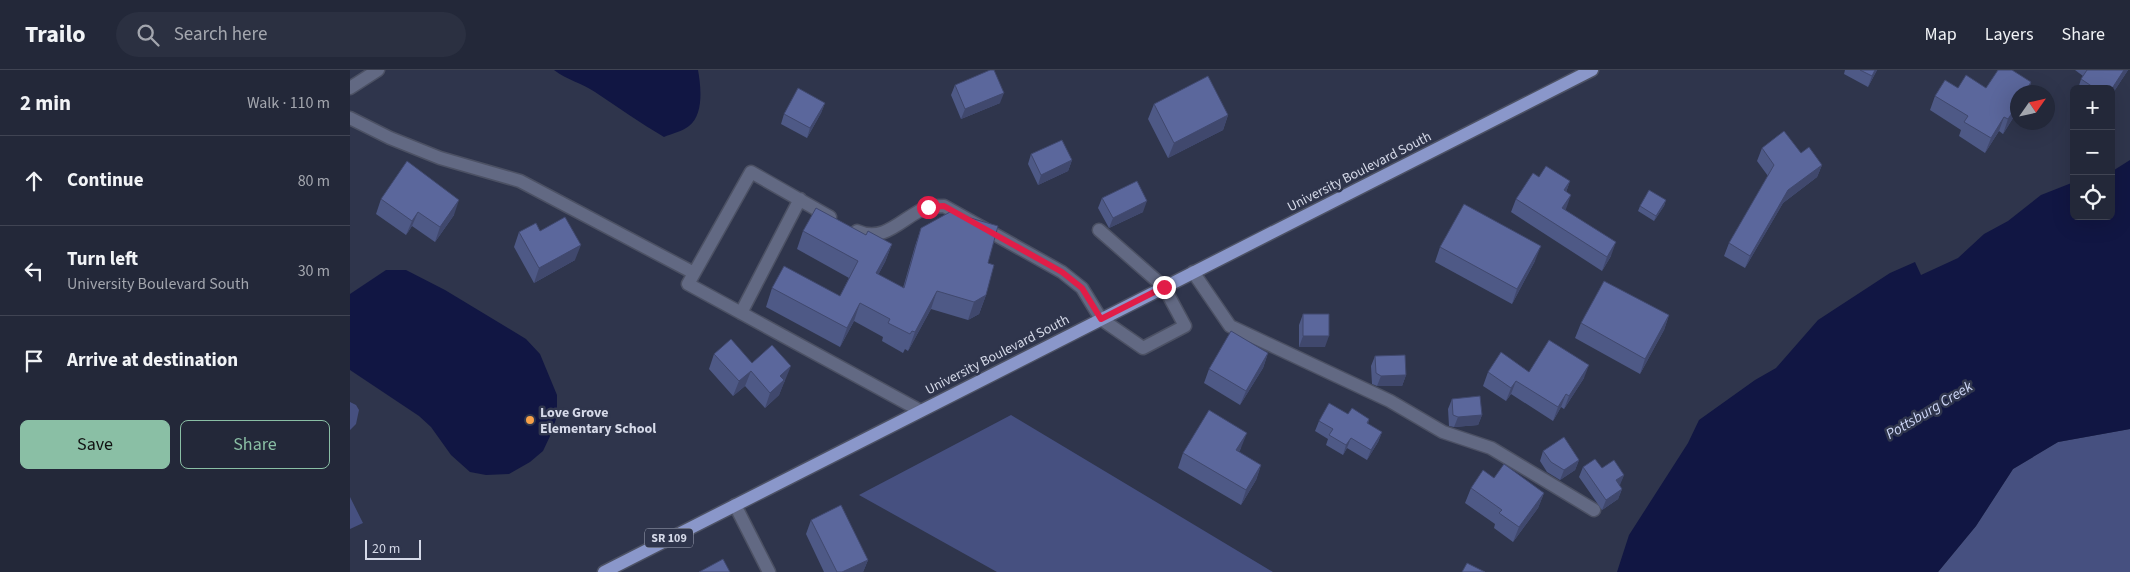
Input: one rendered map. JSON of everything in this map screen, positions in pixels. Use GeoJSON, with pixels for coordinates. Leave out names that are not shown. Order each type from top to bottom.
{"type":"FeatureCollection","features":[{"type":"Feature","properties":{"kind":"main road","name":"University Boulevard South"},"geometry":{"type":"LineString","coordinates":[[604,572],[1592,70]]}},
{"type":"Feature","properties":{"kind":"street"},"geometry":{"type":"LineString","coordinates":[[350,88],[378,70]]}},
{"type":"Feature","properties":{"kind":"street"},"geometry":{"type":"LineString","coordinates":[[350,118],[390,138],[440,158],[520,181],[694,273]]}},
{"type":"Feature","properties":{"kind":"street"},"geometry":{"type":"LineString","coordinates":[[920,410],[688,284],[751,172],[843,224],[867,235],[894,229],[928,207],[944,206],[1062,272],[1082,288],[1101,319],[1143,348],[1185,326],[1164,287],[1099,230]]}},
{"type":"Feature","properties":{"kind":"street"},"geometry":{"type":"LineString","coordinates":[[741,313],[800,199]]}},
{"type":"Feature","properties":{"kind":"street"},"geometry":{"type":"LineString","coordinates":[[1193,272],[1230,326],[1390,401],[1444,432],[1491,448],[1594,510]]}},
{"type":"Feature","properties":{"kind":"street"},"geometry":{"type":"LineString","coordinates":[[735,504],[769,572]]}},
{"type":"Feature","properties":{"kind":"shaded area"},"geometry":{"type":"Polygon","coordinates":[[[350,402],[356,405],[359,410],[356,424],[350,430],[350,402]]]}},
{"type":"Feature","properties":{"kind":"shaded area"},"geometry":{"type":"Polygon","coordinates":[[[1011,415],[1273,572],[997,572],[859,495],[1011,415]]]}},
{"type":"Feature","properties":{"kind":"shaded area"},"geometry":{"type":"Polygon","coordinates":[[[2130,429],[2130,572],[1938,572],[1976,526],[2013,469],[2058,442],[2130,429]]]}},
{"type":"Feature","properties":{"kind":"shaded area"},"geometry":{"type":"Polygon","coordinates":[[[350,497],[363,523],[350,529],[350,497]]]}},
{"type":"Feature","properties":{"kind":"water"},"geometry":{"type":"Polygon","coordinates":[[[554,70],[698,70],[700,100],[697,115],[689,126],[664,137],[590,89],[554,70]]]}},
{"type":"Feature","properties":{"kind":"water","name":"Pottsburg Creek"},"geometry":{"type":"Polygon","coordinates":[[[2130,160],[2130,429],[2058,442],[2013,469],[1976,526],[1938,572],[1617,572],[1629,535],[1688,443],[1699,420],[1755,380],[1776,368],[1818,320],[1890,273],[1915,262],[1921,275],[1958,258],[1984,234],[2008,221],[2041,195],[2070,184],[2070,220],[2115,220],[2115,169],[2130,160]]]}},
{"type":"Feature","properties":{"kind":"water"},"geometry":{"type":"Polygon","coordinates":[[[386,270],[406,270],[445,290],[526,339],[540,354],[557,395],[557,416],[543,451],[530,462],[509,474],[486,475],[470,472],[451,455],[431,427],[419,416],[350,370],[350,294],[386,270]]]}},
{"type":"Feature","properties":{"kind":"building"},"geometry":{"type":"Polygon","coordinates":[[[994,70],[1004,93],[965,109],[955,85],[994,70]]]}},
{"type":"Feature","properties":{"kind":"building"},"geometry":{"type":"Polygon","coordinates":[[[1860,70],[1875,70],[1872,76],[1860,70]]]}},
{"type":"Feature","properties":{"kind":"building"},"geometry":{"type":"Polygon","coordinates":[[[1998,70],[2012,70],[2031,82],[2029,85],[2010,85],[2010,116],[2008,119],[2004,117],[1991,138],[1964,122],[1968,116],[1935,96],[1945,80],[1958,88],[1966,75],[1986,88],[1998,70]]]}},
{"type":"Feature","properties":{"kind":"building"},"geometry":{"type":"Polygon","coordinates":[[[2087,70],[2124,70],[2114,85],[2090,85],[2081,79],[2087,70]]]}},
{"type":"Feature","properties":{"kind":"building"},"geometry":{"type":"Polygon","coordinates":[[[1208,76],[1228,115],[1174,143],[1154,104],[1208,76]]]}},
{"type":"Feature","properties":{"kind":"building"},"geometry":{"type":"Polygon","coordinates":[[[798,88],[825,103],[810,128],[784,114],[798,88]]]}},
{"type":"Feature","properties":{"kind":"building"},"geometry":{"type":"Polygon","coordinates":[[[1784,131],[1801,153],[1809,147],[1822,165],[1788,190],[1750,256],[1729,243],[1774,165],[1762,148],[1784,131]]]}},
{"type":"Feature","properties":{"kind":"building"},"geometry":{"type":"Polygon","coordinates":[[[1062,140],[1072,160],[1041,175],[1031,154],[1062,140]]]}},
{"type":"Feature","properties":{"kind":"building"},"geometry":{"type":"Polygon","coordinates":[[[407,161],[459,200],[440,227],[418,212],[412,221],[381,199],[407,161]]]}},
{"type":"Feature","properties":{"kind":"building"},"geometry":{"type":"Polygon","coordinates":[[[1546,166],[1570,181],[1564,190],[1571,195],[1562,208],[1616,242],[1607,257],[1516,199],[1533,173],[1539,177],[1546,166]]]}},
{"type":"Feature","properties":{"kind":"building"},"geometry":{"type":"Polygon","coordinates":[[[1137,181],[1147,201],[1113,218],[1102,198],[1137,181]]]}},
{"type":"Feature","properties":{"kind":"building"},"geometry":{"type":"Polygon","coordinates":[[[1649,190],[1666,200],[1656,216],[1640,206],[1649,190]]]}},
{"type":"Feature","properties":{"kind":"building"},"geometry":{"type":"Polygon","coordinates":[[[1464,204],[1541,246],[1517,289],[1440,247],[1464,204]]]}},
{"type":"Feature","properties":{"kind":"building"},"geometry":{"type":"Polygon","coordinates":[[[816,208],[866,235],[868,231],[892,244],[876,273],[904,288],[921,228],[950,212],[998,226],[988,263],[994,265],[986,295],[974,302],[937,291],[915,332],[912,331],[910,334],[888,323],[890,319],[860,303],[847,328],[772,288],[784,266],[840,296],[858,261],[803,231],[816,208]]]}},
{"type":"Feature","properties":{"kind":"building"},"geometry":{"type":"Polygon","coordinates":[[[565,217],[581,245],[539,268],[519,232],[536,223],[540,231],[565,217]]]}},
{"type":"Feature","properties":{"kind":"building"},"geometry":{"type":"Polygon","coordinates":[[[1604,281],[1669,315],[1645,359],[1581,323],[1604,281]]]}},
{"type":"Feature","properties":{"kind":"building"},"geometry":{"type":"Polygon","coordinates":[[[1303,314],[1329,314],[1329,336],[1303,336],[1303,314]]]}},
{"type":"Feature","properties":{"kind":"building"},"geometry":{"type":"Polygon","coordinates":[[[1231,331],[1268,353],[1246,391],[1209,369],[1231,331]]]}},
{"type":"Feature","properties":{"kind":"building"},"geometry":{"type":"Polygon","coordinates":[[[731,339],[752,363],[772,345],[791,366],[780,376],[784,380],[770,393],[751,371],[739,381],[714,354],[731,339]]]}},
{"type":"Feature","properties":{"kind":"building"},"geometry":{"type":"Polygon","coordinates":[[[1549,340],[1589,365],[1569,396],[1566,394],[1558,407],[1516,381],[1511,388],[1488,372],[1501,352],[1529,372],[1549,340]]]}},
{"type":"Feature","properties":{"kind":"building"},"geometry":{"type":"Polygon","coordinates":[[[1405,355],[1406,375],[1381,376],[1376,373],[1375,356],[1405,355]]]}},
{"type":"Feature","properties":{"kind":"building"},"geometry":{"type":"Polygon","coordinates":[[[1480,396],[1482,415],[1458,417],[1453,415],[1452,399],[1480,396]]]}},
{"type":"Feature","properties":{"kind":"building"},"geometry":{"type":"Polygon","coordinates":[[[1329,403],[1348,414],[1352,408],[1369,419],[1367,423],[1382,432],[1371,450],[1351,438],[1346,445],[1329,435],[1333,429],[1319,421],[1329,403]]]}},
{"type":"Feature","properties":{"kind":"building"},"geometry":{"type":"Polygon","coordinates":[[[1209,410],[1247,433],[1236,450],[1261,465],[1246,490],[1183,453],[1209,410]]]}},
{"type":"Feature","properties":{"kind":"building"},"geometry":{"type":"Polygon","coordinates":[[[1564,437],[1579,460],[1564,470],[1551,462],[1543,451],[1564,437]]]}},
{"type":"Feature","properties":{"kind":"building"},"geometry":{"type":"Polygon","coordinates":[[[1595,459],[1602,468],[1614,460],[1624,475],[1616,480],[1622,489],[1606,500],[1583,467],[1595,459]]]}},
{"type":"Feature","properties":{"kind":"building"},"geometry":{"type":"Polygon","coordinates":[[[1504,464],[1544,493],[1519,527],[1499,513],[1502,510],[1471,488],[1483,470],[1494,478],[1504,464]]]}},
{"type":"Feature","properties":{"kind":"building"},"geometry":{"type":"Polygon","coordinates":[[[841,505],[868,560],[842,572],[837,572],[811,520],[841,505]]]}},
{"type":"Feature","properties":{"kind":"building"},"geometry":{"type":"Polygon","coordinates":[[[723,559],[730,572],[699,572],[723,559]]]}},
{"type":"Feature","properties":{"kind":"building"},"geometry":{"type":"Polygon","coordinates":[[[1467,563],[1485,572],[1462,572],[1467,563]]]}},
{"type":"Feature","properties":{"kind":"place","name":"Love Grove Elementary School"},"geometry":{"type":"Point","coordinates":[530,420]}},
{"type":"Feature","properties":{"kind":"route"},"geometry":{"type":"LineString","coordinates":[[928,207],[944,206],[1062,272],[1082,288],[1101,319],[1164,287]]}}]}
